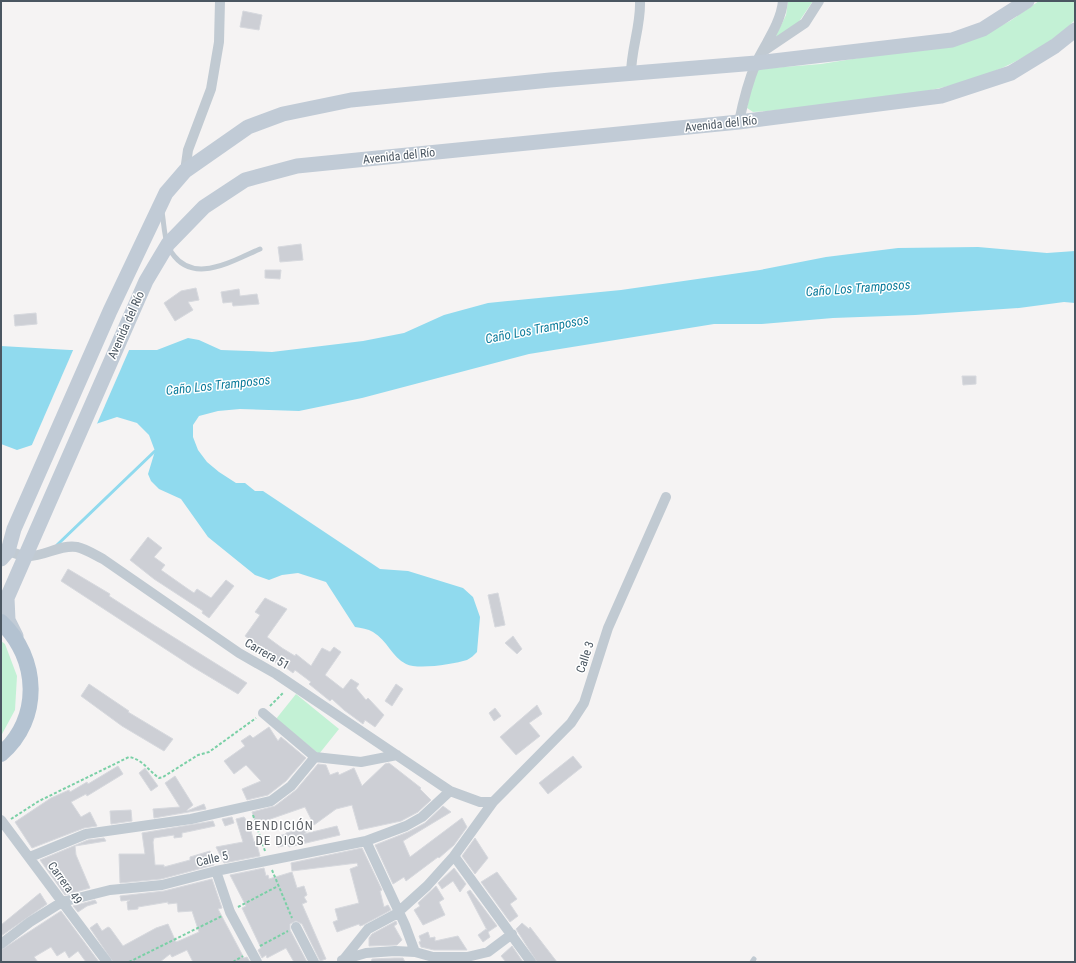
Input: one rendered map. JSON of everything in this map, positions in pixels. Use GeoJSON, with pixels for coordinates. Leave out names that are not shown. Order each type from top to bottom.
{"type":"FeatureCollection","features":[{"type":"Feature","properties":{"kind":"main road","name":"Avenida del Río"},"geometry":{"type":"LineString","coordinates":[[4,555],[14,529],[106,321],[166,193],[185,171],[248,127],[283,114],[327,104],[535,82],[631,74],[760,57],[952,40],[983,28],[1026,1]]}},
{"type":"Feature","properties":{"kind":"main road","name":"Avenida del Río"},"geometry":{"type":"LineString","coordinates":[[20,645],[8,620],[7,598],[146,281],[168,244],[204,207],[230,188],[245,180],[297,166],[739,122],[941,96],[1011,72],[1055,46],[1075,30]]}},
{"type":"Feature","properties":{"kind":"main road"},"geometry":{"type":"LineString","coordinates":[[1,622],[10,631],[20,645],[27,662],[31,680],[31,698],[27,716],[19,733],[1,754]]}},
{"type":"Feature","properties":{"kind":"street"},"geometry":{"type":"LineString","coordinates":[[185,171],[188,150],[211,89],[218,42],[220,1]]}},
{"type":"Feature","properties":{"kind":"street"},"geometry":{"type":"LineString","coordinates":[[631,74],[631,62],[641,11],[640,1]]}},
{"type":"Feature","properties":{"kind":"street"},"geometry":{"type":"LineString","coordinates":[[739,122],[745,92],[770,38],[783,1]]}},
{"type":"Feature","properties":{"kind":"street"},"geometry":{"type":"LineString","coordinates":[[760,57],[805,23],[819,1]]}},
{"type":"Feature","properties":{"kind":"street","name":"Calle 3"},"geometry":{"type":"LineString","coordinates":[[341,960],[368,929],[399,912],[427,886],[454,856],[493,802],[571,723],[584,702],[608,628],[666,497]]}},
{"type":"Feature","properties":{"kind":"street","name":"Carrera 51"},"geometry":{"type":"LineString","coordinates":[[25,556],[35,556],[68,547],[78,547],[103,559],[239,653],[292,684],[450,791],[480,802],[493,802]]}},
{"type":"Feature","properties":{"kind":"street"},"geometry":{"type":"LineString","coordinates":[[4,555],[25,556]]}},
{"type":"Feature","properties":{"kind":"street"},"geometry":{"type":"LineString","coordinates":[[263,713],[315,757],[361,762],[398,755]]}},
{"type":"Feature","properties":{"kind":"street"},"geometry":{"type":"LineString","coordinates":[[30,857],[86,834],[191,819],[271,801],[291,786],[315,757]]}},
{"type":"Feature","properties":{"kind":"street","name":"Calle 5"},"geometry":{"type":"LineString","coordinates":[[1,944],[30,922],[62,902],[110,890],[162,885],[216,871],[366,841],[406,826],[422,817],[450,791]]}},
{"type":"Feature","properties":{"kind":"street","name":"Carrera 49"},"geometry":{"type":"LineString","coordinates":[[2,822],[30,857],[107,962]]}},
{"type":"Feature","properties":{"kind":"street"},"geometry":{"type":"LineString","coordinates":[[366,841],[399,912],[415,952]]}},
{"type":"Feature","properties":{"kind":"street"},"geometry":{"type":"LineString","coordinates":[[454,856],[531,962]]}},
{"type":"Feature","properties":{"kind":"street"},"geometry":{"type":"LineString","coordinates":[[216,871],[230,912],[257,962]]}},
{"type":"Feature","properties":{"kind":"street"},"geometry":{"type":"LineString","coordinates":[[296,927],[314,962]]}},
{"type":"Feature","properties":{"kind":"street"},"geometry":{"type":"LineString","coordinates":[[341,960],[366,953],[415,952],[433,957],[467,957],[488,952],[512,934]]}},
{"type":"Feature","properties":{"kind":"lane"},"geometry":{"type":"LineString","coordinates":[[160,205],[168,244],[172,252],[189,268],[207,270],[260,249]]}},
{"type":"Feature","properties":{"kind":"path"},"geometry":{"type":"LineString","coordinates":[[2,822],[39,801],[129,758],[134,758],[142,763],[159,778],[163,777],[198,755],[209,752],[263,713],[292,684]]}},
{"type":"Feature","properties":{"kind":"path"},"geometry":{"type":"LineString","coordinates":[[129,962],[230,912],[278,886]]}},
{"type":"Feature","properties":{"kind":"path"},"geometry":{"type":"LineString","coordinates":[[250,951],[296,927]]}},
{"type":"Feature","properties":{"kind":"green space"},"geometry":{"type":"Polygon","coordinates":[[[788,1],[813,1],[796,26],[773,42],[786,15],[788,1]]]}},
{"type":"Feature","properties":{"kind":"green space"},"geometry":{"type":"Polygon","coordinates":[[[1039,1],[1075,1],[1075,20],[1052,40],[1036,50],[1006,66],[974,79],[906,95],[872,100],[753,112],[747,108],[754,71],[760,69],[821,64],[972,40],[1010,21],[1039,1]]]}},
{"type":"Feature","properties":{"kind":"green space"},"geometry":{"type":"Polygon","coordinates":[[[1,641],[5,644],[17,676],[15,710],[1,736],[1,641]]]}},
{"type":"Feature","properties":{"kind":"green space"},"geometry":{"type":"Polygon","coordinates":[[[296,694],[339,729],[319,754],[276,719],[296,694]]]}},
{"type":"Feature","properties":{"kind":"water","name":"Caño Los Tramposos"},"geometry":{"type":"Polygon","coordinates":[[[978,247],[1047,253],[1075,251],[1075,303],[1064,302],[1019,308],[915,315],[833,318],[762,324],[714,324],[529,354],[362,398],[299,411],[240,409],[218,411],[199,416],[193,425],[193,437],[198,450],[207,462],[219,472],[236,483],[245,483],[255,491],[263,491],[380,569],[408,571],[463,588],[473,597],[480,617],[477,652],[467,660],[454,663],[436,666],[412,666],[401,661],[378,635],[369,630],[355,627],[326,582],[298,573],[282,575],[269,580],[255,575],[208,537],[181,499],[159,489],[151,481],[148,474],[155,451],[149,435],[137,423],[117,417],[17,450],[1,444],[1,346],[70,350],[157,350],[188,338],[199,340],[221,350],[272,352],[363,341],[404,333],[444,315],[488,303],[621,290],[760,270],[826,257],[898,248],[978,247]]]}},
{"type":"Feature","properties":{"kind":"pier"},"geometry":{"type":"Polygon","coordinates":[[[74,348],[130,348],[96,426],[31,447],[74,348]]]}},
{"type":"Feature","properties":{"kind":"building"},"geometry":{"type":"Polygon","coordinates":[[[243,11],[262,15],[259,30],[240,27],[243,11]]]}},
{"type":"Feature","properties":{"kind":"building"},"geometry":{"type":"Polygon","coordinates":[[[301,244],[303,260],[280,262],[278,247],[301,244]]]}},
{"type":"Feature","properties":{"kind":"building"},"geometry":{"type":"Polygon","coordinates":[[[265,270],[281,270],[280,279],[265,278],[265,270]]]}},
{"type":"Feature","properties":{"kind":"building"},"geometry":{"type":"Polygon","coordinates":[[[196,288],[199,300],[188,302],[193,310],[175,321],[164,303],[181,291],[196,288]]]}},
{"type":"Feature","properties":{"kind":"building"},"geometry":{"type":"Polygon","coordinates":[[[239,289],[240,296],[257,294],[259,304],[233,306],[232,302],[223,303],[221,292],[239,289]]]}},
{"type":"Feature","properties":{"kind":"building"},"geometry":{"type":"Polygon","coordinates":[[[36,313],[37,324],[15,326],[14,315],[36,313]]]}},
{"type":"Feature","properties":{"kind":"building"},"geometry":{"type":"Polygon","coordinates":[[[962,376],[976,376],[976,384],[963,385],[962,376]]]}},
{"type":"Feature","properties":{"kind":"building"},"geometry":{"type":"Polygon","coordinates":[[[148,537],[162,548],[154,557],[165,565],[161,570],[194,593],[197,589],[211,598],[226,580],[234,586],[209,618],[202,613],[203,611],[154,579],[130,560],[148,537]]]}},
{"type":"Feature","properties":{"kind":"building"},"geometry":{"type":"Polygon","coordinates":[[[68,569],[110,594],[109,596],[247,683],[238,694],[193,667],[61,581],[68,569]]]}},
{"type":"Feature","properties":{"kind":"building"},"geometry":{"type":"Polygon","coordinates":[[[498,593],[505,625],[495,627],[488,595],[498,593]]]}},
{"type":"Feature","properties":{"kind":"building"},"geometry":{"type":"Polygon","coordinates":[[[265,598],[287,609],[267,637],[295,656],[296,654],[311,666],[322,648],[330,652],[334,647],[341,652],[325,675],[343,689],[351,679],[359,684],[356,688],[366,700],[368,698],[384,715],[375,727],[365,720],[363,724],[332,699],[330,701],[309,684],[311,682],[295,670],[293,673],[281,664],[279,665],[260,651],[262,649],[245,636],[260,615],[255,612],[265,598]]]}},
{"type":"Feature","properties":{"kind":"building"},"geometry":{"type":"Polygon","coordinates":[[[513,636],[522,649],[517,654],[505,643],[513,636]]]}},
{"type":"Feature","properties":{"kind":"building"},"geometry":{"type":"Polygon","coordinates":[[[89,684],[129,711],[128,712],[173,739],[164,751],[122,726],[81,696],[89,684]]]}},
{"type":"Feature","properties":{"kind":"building"},"geometry":{"type":"Polygon","coordinates":[[[396,684],[403,689],[392,706],[385,701],[396,684]]]}},
{"type":"Feature","properties":{"kind":"building"},"geometry":{"type":"Polygon","coordinates":[[[537,705],[542,714],[529,723],[540,736],[516,755],[500,737],[537,705]]]}},
{"type":"Feature","properties":{"kind":"building"},"geometry":{"type":"Polygon","coordinates":[[[495,708],[501,716],[494,721],[489,713],[495,708]]]}},
{"type":"Feature","properties":{"kind":"building"},"geometry":{"type":"Polygon","coordinates":[[[269,727],[278,741],[281,737],[306,758],[286,781],[268,795],[247,800],[242,789],[261,781],[246,765],[234,774],[224,761],[245,746],[241,741],[250,735],[253,738],[269,727]]]}},
{"type":"Feature","properties":{"kind":"building"},"geometry":{"type":"Polygon","coordinates":[[[573,756],[582,767],[548,794],[539,783],[573,756]]]}},
{"type":"Feature","properties":{"kind":"building"},"geometry":{"type":"Polygon","coordinates":[[[389,763],[421,788],[420,789],[431,800],[418,812],[401,821],[359,830],[352,805],[336,809],[314,825],[305,807],[256,824],[252,812],[275,806],[296,790],[318,764],[326,765],[330,775],[338,772],[339,775],[354,768],[362,786],[385,764],[389,763]]]}},
{"type":"Feature","properties":{"kind":"building"},"geometry":{"type":"Polygon","coordinates":[[[118,766],[123,774],[87,796],[86,794],[71,802],[81,817],[90,812],[97,826],[84,828],[32,848],[15,822],[51,798],[69,790],[70,792],[87,782],[88,784],[118,766]]]}},
{"type":"Feature","properties":{"kind":"building"},"geometry":{"type":"Polygon","coordinates":[[[145,768],[158,786],[151,791],[139,773],[145,768]]]}},
{"type":"Feature","properties":{"kind":"building"},"geometry":{"type":"Polygon","coordinates":[[[175,776],[193,805],[187,811],[204,804],[206,809],[154,818],[153,809],[180,807],[165,783],[175,776]]]}},
{"type":"Feature","properties":{"kind":"building"},"geometry":{"type":"Polygon","coordinates":[[[443,806],[451,812],[403,841],[410,857],[462,818],[467,827],[454,845],[439,858],[438,857],[406,881],[404,877],[393,884],[375,845],[408,832],[425,823],[443,806]]]}},
{"type":"Feature","properties":{"kind":"building"},"geometry":{"type":"Polygon","coordinates":[[[131,810],[132,821],[111,824],[110,811],[131,810]]]}},
{"type":"Feature","properties":{"kind":"building"},"geometry":{"type":"Polygon","coordinates":[[[232,817],[234,823],[225,826],[222,819],[232,817]]]}},
{"type":"Feature","properties":{"kind":"building"},"geometry":{"type":"Polygon","coordinates":[[[244,817],[249,824],[254,842],[256,841],[260,856],[224,863],[216,847],[243,842],[236,819],[244,817]]]}},
{"type":"Feature","properties":{"kind":"building"},"geometry":{"type":"Polygon","coordinates":[[[213,821],[215,826],[182,833],[182,837],[174,838],[174,835],[154,838],[153,842],[155,865],[164,865],[164,867],[190,860],[190,857],[210,851],[214,865],[161,879],[120,883],[119,854],[145,854],[142,833],[213,821]]]}},
{"type":"Feature","properties":{"kind":"building"},"geometry":{"type":"Polygon","coordinates":[[[337,826],[340,835],[289,847],[288,845],[278,847],[275,837],[312,827],[304,834],[337,826]]]}},
{"type":"Feature","properties":{"kind":"building"},"geometry":{"type":"Polygon","coordinates":[[[104,838],[106,841],[75,846],[76,855],[90,888],[65,895],[40,860],[88,840],[104,838]]]}},
{"type":"Feature","properties":{"kind":"building"},"geometry":{"type":"Polygon","coordinates":[[[475,838],[488,858],[475,874],[462,856],[475,838]]]}},
{"type":"Feature","properties":{"kind":"building"},"geometry":{"type":"Polygon","coordinates":[[[362,848],[382,890],[380,891],[384,907],[388,905],[391,910],[363,925],[360,926],[359,924],[337,932],[333,922],[338,920],[335,909],[359,903],[350,869],[358,866],[357,863],[292,871],[291,863],[362,848]]]}},
{"type":"Feature","properties":{"kind":"building"},"geometry":{"type":"Polygon","coordinates":[[[264,868],[266,876],[268,875],[269,879],[292,872],[297,888],[304,886],[307,895],[304,897],[307,902],[302,904],[326,959],[320,961],[302,924],[296,921],[290,924],[290,930],[307,962],[294,962],[286,948],[267,958],[266,955],[262,958],[258,950],[261,948],[242,908],[246,906],[230,875],[264,868]]]}},
{"type":"Feature","properties":{"kind":"building"},"geometry":{"type":"Polygon","coordinates":[[[454,868],[466,884],[460,892],[453,881],[442,889],[438,883],[454,868]]]}},
{"type":"Feature","properties":{"kind":"building"},"geometry":{"type":"Polygon","coordinates":[[[497,872],[517,899],[510,904],[518,916],[510,922],[481,882],[497,872]]]}},
{"type":"Feature","properties":{"kind":"building"},"geometry":{"type":"Polygon","coordinates":[[[212,879],[222,908],[218,909],[244,958],[247,957],[250,962],[193,962],[187,950],[172,957],[170,954],[160,962],[113,962],[90,928],[97,923],[102,931],[108,927],[110,928],[123,946],[156,928],[168,924],[176,942],[181,940],[199,932],[192,911],[178,912],[177,903],[168,904],[168,902],[128,910],[127,902],[130,900],[121,901],[120,896],[164,891],[212,879]]]}},
{"type":"Feature","properties":{"kind":"building"},"geometry":{"type":"Polygon","coordinates":[[[436,886],[444,899],[439,902],[445,915],[423,925],[414,910],[420,906],[418,903],[436,886]]]}},
{"type":"Feature","properties":{"kind":"building"},"geometry":{"type":"Polygon","coordinates":[[[470,890],[497,926],[488,932],[490,937],[483,942],[478,935],[486,929],[487,930],[467,892],[470,890]]]}},
{"type":"Feature","properties":{"kind":"building"},"geometry":{"type":"Polygon","coordinates":[[[40,893],[47,904],[1,936],[1,925],[40,893]]]}},
{"type":"Feature","properties":{"kind":"building"},"geometry":{"type":"Polygon","coordinates":[[[95,900],[97,903],[87,906],[78,912],[73,906],[95,900]]]}},
{"type":"Feature","properties":{"kind":"building"},"geometry":{"type":"Polygon","coordinates":[[[61,911],[99,962],[86,962],[78,951],[69,958],[65,951],[57,956],[51,947],[34,957],[38,962],[1,962],[1,950],[61,911]]]}},
{"type":"Feature","properties":{"kind":"building"},"geometry":{"type":"Polygon","coordinates":[[[396,921],[397,924],[394,926],[402,940],[397,945],[369,946],[369,938],[372,934],[396,921]]]}},
{"type":"Feature","properties":{"kind":"building"},"geometry":{"type":"Polygon","coordinates":[[[522,923],[529,929],[530,927],[557,962],[537,962],[516,929],[522,923]]]}},
{"type":"Feature","properties":{"kind":"building"},"geometry":{"type":"Polygon","coordinates":[[[428,932],[430,938],[435,937],[435,941],[458,936],[467,950],[434,950],[421,947],[419,936],[428,932]]]}},
{"type":"Feature","properties":{"kind":"building"},"geometry":{"type":"Polygon","coordinates":[[[512,946],[523,962],[506,962],[501,956],[512,946]]]}},
{"type":"Feature","properties":{"kind":"building"},"geometry":{"type":"Polygon","coordinates":[[[403,958],[405,962],[371,962],[372,959],[403,958]]]}},
{"type":"Feature","properties":{"kind":"waterway"},"geometry":{"type":"LineString","coordinates":[[57,545],[155,451]]}},
{"type":"Feature","properties":{"kind":"district","name":"BENDICIÓN DE DIOS"},"geometry":{"type":"Point","coordinates":[280,832]}}]}
